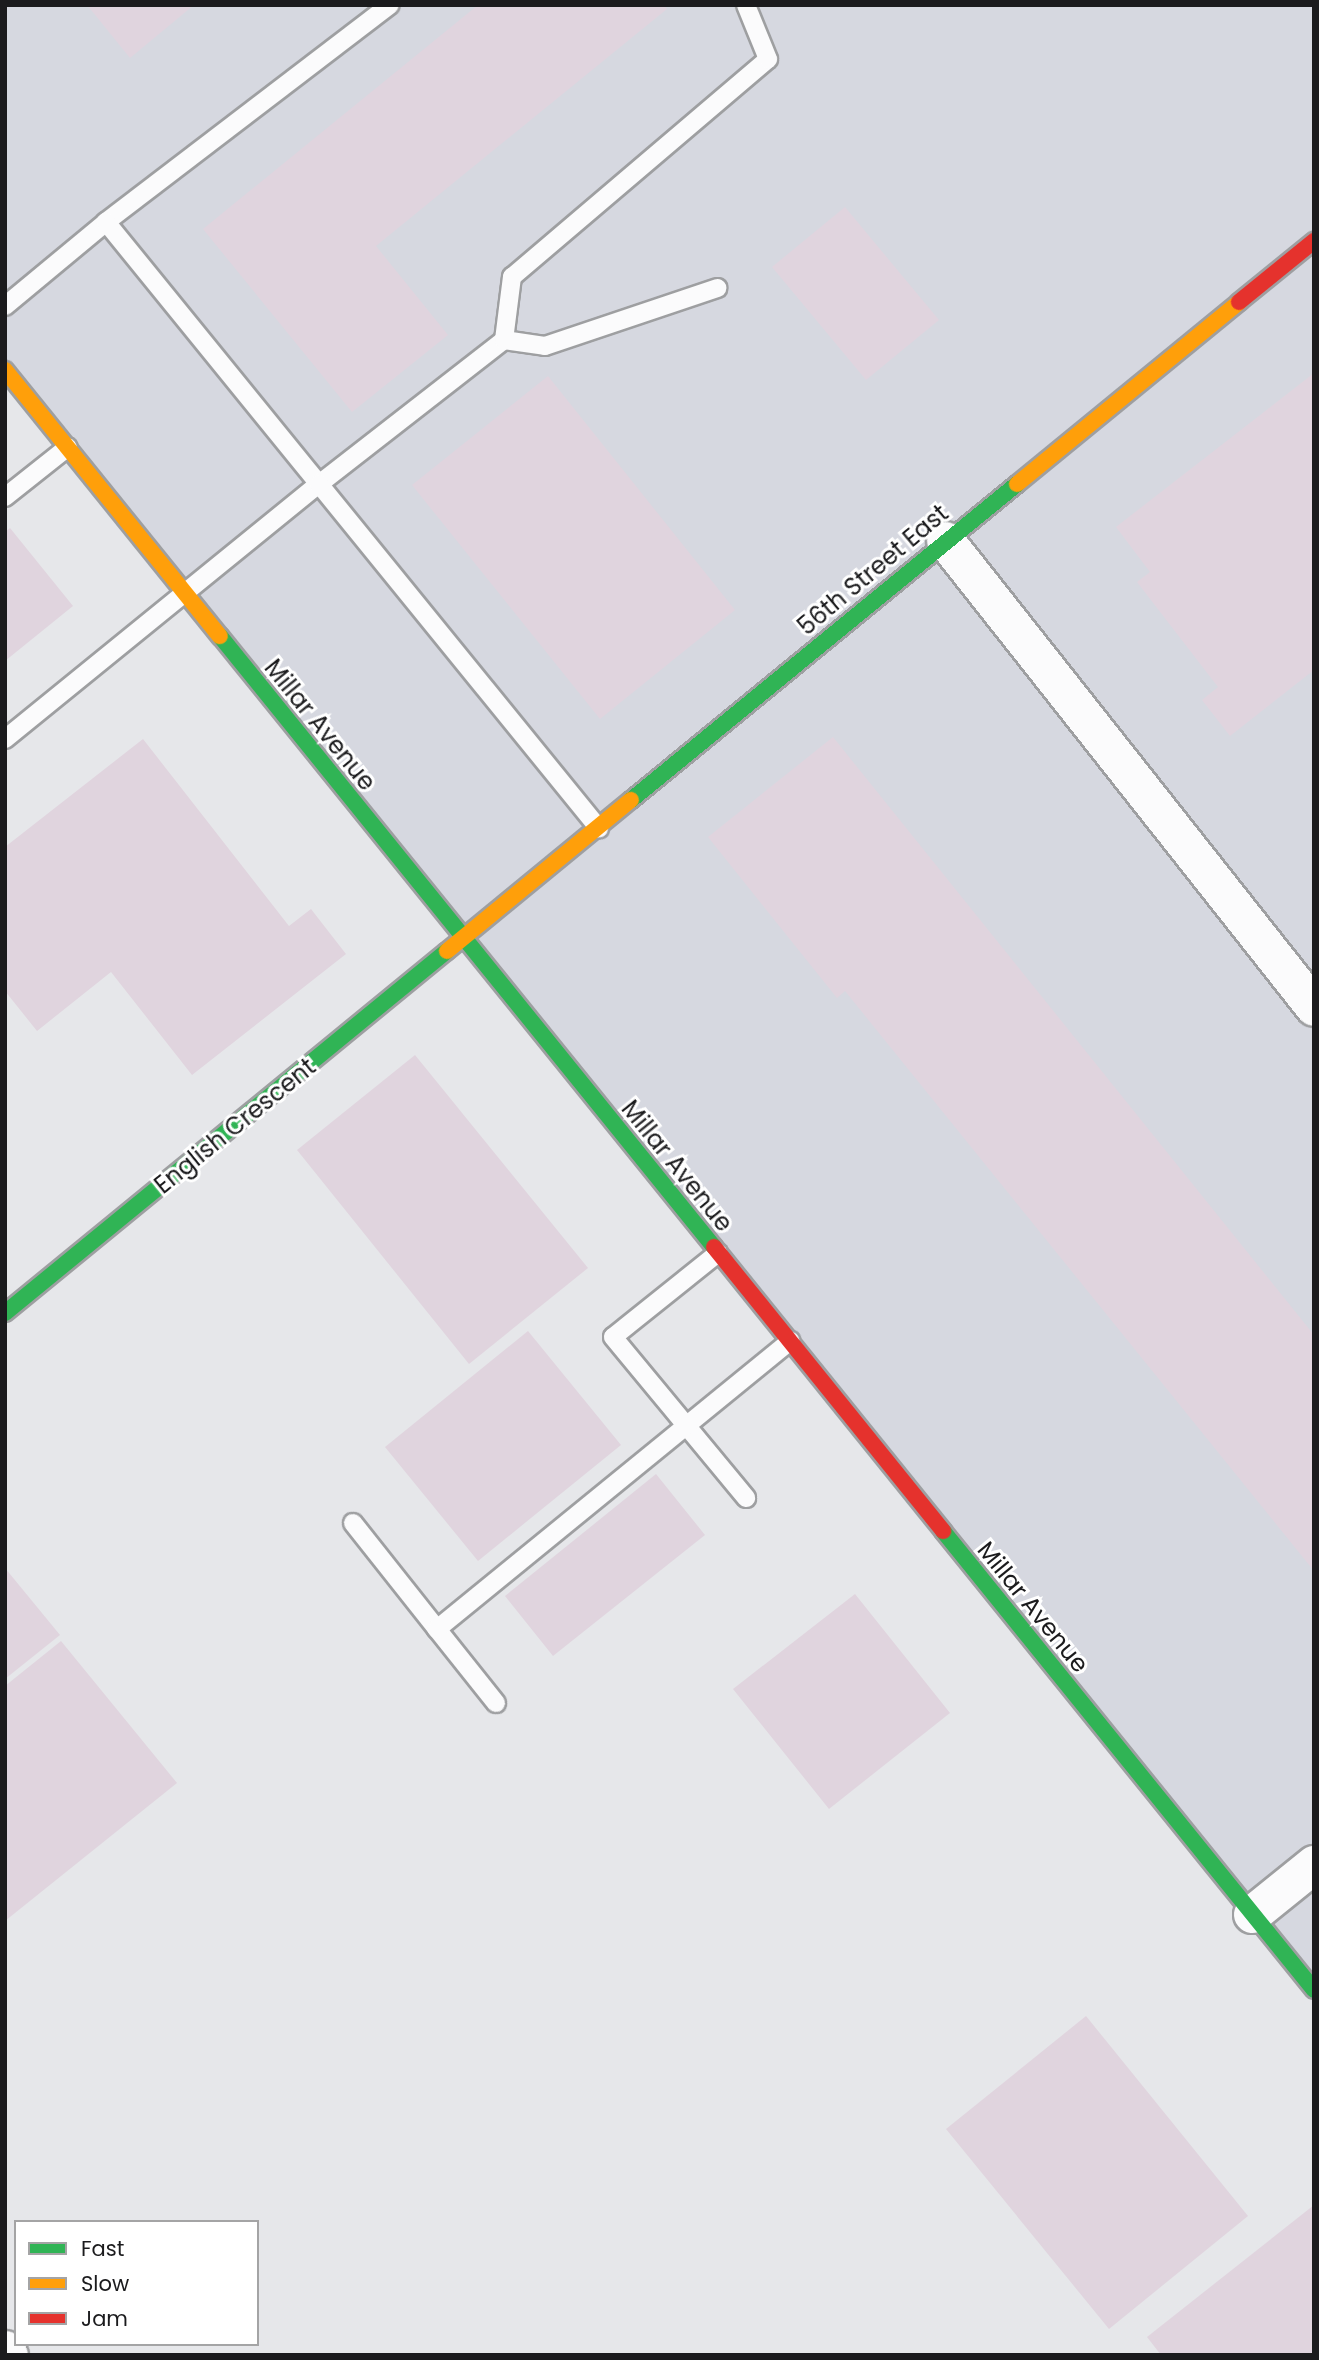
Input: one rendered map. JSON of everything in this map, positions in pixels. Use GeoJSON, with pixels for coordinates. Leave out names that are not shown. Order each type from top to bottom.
{"type":"FeatureCollection","features":[{"type":"Feature","properties":{"kind":"street","name":"56th Street East"},"geometry":{"type":"LineString","coordinates":[[466,939],[945,540],[1314,241]]}},
{"type":"Feature","properties":{"kind":"street","name":"Millar Avenue"},"geometry":{"type":"LineString","coordinates":[[5,370],[182,593],[466,939],[1314,1990]]}},
{"type":"Feature","properties":{"kind":"street"},"geometry":{"type":"LineString","coordinates":[[945,540],[1314,1007]]}},
{"type":"Feature","properties":{"kind":"street","name":"English Crescent"},"geometry":{"type":"LineString","coordinates":[[5,1313],[466,939]]}},
{"type":"Feature","properties":{"kind":"street"},"geometry":{"type":"LineString","coordinates":[[1252,1914],[1314,1864]]}},
{"type":"Feature","properties":{"kind":"street"},"geometry":{"type":"LineString","coordinates":[[5,2349],[9,2355]]}},
{"type":"Feature","properties":{"kind":"lane"},"geometry":{"type":"LineString","coordinates":[[5,306],[106,222],[390,5]]}},
{"type":"Feature","properties":{"kind":"lane"},"geometry":{"type":"LineString","coordinates":[[5,739],[182,593],[504,340],[512,277],[768,59],[746,5]]}},
{"type":"Feature","properties":{"kind":"lane"},"geometry":{"type":"LineString","coordinates":[[106,222],[599,828]]}},
{"type":"Feature","properties":{"kind":"lane"},"geometry":{"type":"LineString","coordinates":[[504,340],[545,346],[717,288]]}},
{"type":"Feature","properties":{"kind":"lane"},"geometry":{"type":"LineString","coordinates":[[5,497],[68,447]]}},
{"type":"Feature","properties":{"kind":"lane"},"geometry":{"type":"LineString","coordinates":[[718,1253],[613,1337],[746,1498]]}},
{"type":"Feature","properties":{"kind":"lane"},"geometry":{"type":"LineString","coordinates":[[437,1629],[790,1341]]}},
{"type":"Feature","properties":{"kind":"lane"},"geometry":{"type":"LineString","coordinates":[[353,1523],[496,1703]]}},
{"type":"Feature","properties":{"kind":"shaded area"},"geometry":{"type":"Polygon","coordinates":[[[5,5],[1314,5],[1314,1990],[5,370],[5,5]]]}},
{"type":"Feature","properties":{"kind":"building"},"geometry":{"type":"Polygon","coordinates":[[[87,5],[194,5],[130,58],[87,5]]]}},
{"type":"Feature","properties":{"kind":"building"},"geometry":{"type":"Polygon","coordinates":[[[478,5],[664,5],[667,9],[376,246],[448,335],[352,412],[203,229],[478,5]]]}},
{"type":"Feature","properties":{"kind":"building"},"geometry":{"type":"Polygon","coordinates":[[[845,207],[939,320],[866,380],[772,267],[845,207]]]}},
{"type":"Feature","properties":{"kind":"building"},"geometry":{"type":"Polygon","coordinates":[[[1314,373],[1314,670],[1230,736],[1202,700],[1218,687],[1137,582],[1150,572],[1116,527],[1314,373]]]}},
{"type":"Feature","properties":{"kind":"building"},"geometry":{"type":"Polygon","coordinates":[[[548,376],[735,610],[600,719],[412,485],[548,376]]]}},
{"type":"Feature","properties":{"kind":"building"},"geometry":{"type":"Polygon","coordinates":[[[10,528],[73,606],[5,661],[5,532],[10,528]]]}},
{"type":"Feature","properties":{"kind":"building"},"geometry":{"type":"Polygon","coordinates":[[[833,737],[1314,1335],[1314,1571],[845,991],[837,998],[708,837],[833,737]]]}},
{"type":"Feature","properties":{"kind":"building"},"geometry":{"type":"Polygon","coordinates":[[[143,739],[289,926],[311,909],[346,954],[192,1075],[111,972],[37,1031],[5,991],[5,847],[143,739]]]}},
{"type":"Feature","properties":{"kind":"building"},"geometry":{"type":"Polygon","coordinates":[[[415,1055],[588,1268],[469,1364],[297,1150],[415,1055]]]}},
{"type":"Feature","properties":{"kind":"building"},"geometry":{"type":"Polygon","coordinates":[[[528,1331],[621,1445],[478,1561],[385,1447],[528,1331]]]}},
{"type":"Feature","properties":{"kind":"building"},"geometry":{"type":"Polygon","coordinates":[[[656,1474],[705,1535],[553,1656],[505,1596],[656,1474]]]}},
{"type":"Feature","properties":{"kind":"building"},"geometry":{"type":"Polygon","coordinates":[[[5,1568],[60,1635],[5,1679],[5,1568]]]}},
{"type":"Feature","properties":{"kind":"building"},"geometry":{"type":"Polygon","coordinates":[[[855,1594],[950,1713],[829,1809],[733,1689],[855,1594]]]}},
{"type":"Feature","properties":{"kind":"building"},"geometry":{"type":"Polygon","coordinates":[[[61,1641],[177,1783],[5,1921],[5,1686],[61,1641]]]}},
{"type":"Feature","properties":{"kind":"building"},"geometry":{"type":"Polygon","coordinates":[[[1086,2016],[1248,2216],[1109,2329],[946,2129],[1086,2016]]]}},
{"type":"Feature","properties":{"kind":"building"},"geometry":{"type":"Polygon","coordinates":[[[1314,2205],[1314,2355],[1161,2355],[1147,2337],[1314,2205]]]}},
{"type":"Feature","properties":{"kind":"traffic: fast"},"geometry":{"type":"LineString","coordinates":[[631,800],[1017,484]]}},
{"type":"Feature","properties":{"kind":"traffic: fast"},"geometry":{"type":"LineString","coordinates":[[220,636],[714,1247]]}},
{"type":"Feature","properties":{"kind":"traffic: fast"},"geometry":{"type":"LineString","coordinates":[[5,1313],[447,951]]}},
{"type":"Feature","properties":{"kind":"traffic: fast"},"geometry":{"type":"LineString","coordinates":[[943,1531],[1314,1990]]}},
{"type":"Feature","properties":{"kind":"traffic: slow"},"geometry":{"type":"LineString","coordinates":[[1017,484],[1239,302]]}},
{"type":"Feature","properties":{"kind":"traffic: slow"},"geometry":{"type":"LineString","coordinates":[[5,370],[220,636]]}},
{"type":"Feature","properties":{"kind":"traffic: slow"},"geometry":{"type":"LineString","coordinates":[[447,951],[631,800]]}},
{"type":"Feature","properties":{"kind":"traffic: jam"},"geometry":{"type":"LineString","coordinates":[[1239,302],[1314,241]]}},
{"type":"Feature","properties":{"kind":"traffic: jam"},"geometry":{"type":"LineString","coordinates":[[714,1247],[943,1531]]}}]}
